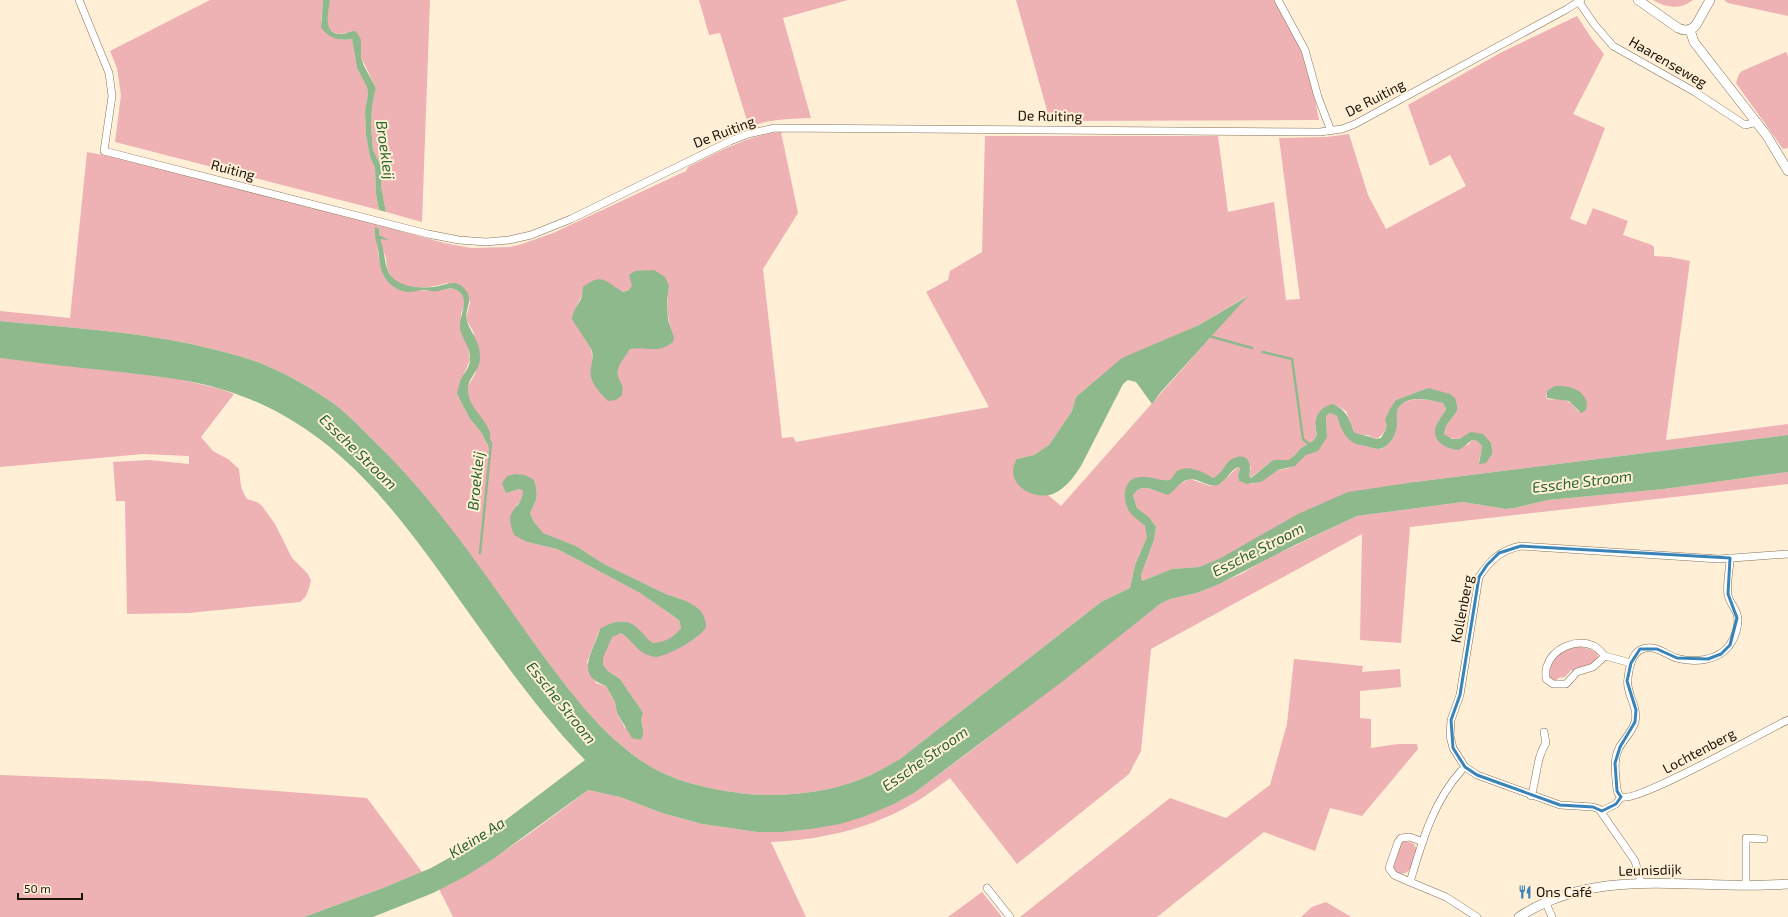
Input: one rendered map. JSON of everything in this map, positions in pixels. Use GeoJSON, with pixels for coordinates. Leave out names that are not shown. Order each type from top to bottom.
{"type":"FeatureCollection","features":[{"type":"Feature","properties":{"kind":"street","name":"Ruiting"},"geometry":{"type":"LineString","coordinates":[[79,0],[109,73],[112,96],[104,151],[428,234],[459,240],[486,242],[509,240]]}},
{"type":"Feature","properties":{"kind":"street"},"geometry":{"type":"LineString","coordinates":[[1278,0],[1305,50],[1318,96],[1331,131]]}},
{"type":"Feature","properties":{"kind":"street"},"geometry":{"type":"LineString","coordinates":[[1638,0],[1678,28],[1690,30],[1700,19],[1710,0]]}},
{"type":"Feature","properties":{"kind":"street","name":"De Ruiting"},"geometry":{"type":"LineString","coordinates":[[509,240],[531,235],[570,219],[730,141],[748,134],[775,128],[1331,131],[1355,124],[1580,1]]}},
{"type":"Feature","properties":{"kind":"street","name":"Haarenseweg"},"geometry":{"type":"LineString","coordinates":[[1580,1],[1605,39],[1619,50],[1695,92],[1745,125],[1757,122]]}},
{"type":"Feature","properties":{"kind":"street","name":"Haarenseweg"},"geometry":{"type":"LineString","coordinates":[[1690,30],[1694,42],[1757,122],[1777,150],[1788,171]]}},
{"type":"Feature","properties":{"kind":"street","name":"Kollenberg"},"geometry":{"type":"LineString","coordinates":[[1602,812],[1593,807],[1560,805],[1531,796],[1470,771],[1458,759],[1450,736],[1452,720],[1460,695],[1479,577],[1487,565],[1499,553],[1510,548],[1521,546],[1730,558],[1788,554]]}},
{"type":"Feature","properties":{"kind":"street"},"geometry":{"type":"LineString","coordinates":[[1641,882],[1635,861],[1602,812],[1616,804],[1621,797],[1617,792],[1615,763],[1620,747],[1633,726],[1636,716],[1627,681],[1631,663],[1640,649],[1647,648],[1657,649],[1677,658],[1685,659],[1708,659],[1716,657],[1726,650],[1733,640],[1737,621],[1737,614],[1728,594],[1730,558]]}},
{"type":"Feature","properties":{"kind":"street"},"geometry":{"type":"LineString","coordinates":[[1605,656],[1593,667],[1577,672],[1566,684],[1553,684],[1546,679],[1546,668],[1551,658],[1557,652],[1573,644],[1593,646],[1605,656],[1631,663]]}},
{"type":"Feature","properties":{"kind":"street","name":"Lochtenberg"},"geometry":{"type":"LineString","coordinates":[[1621,797],[1628,798],[1662,785],[1788,720]]}},
{"type":"Feature","properties":{"kind":"street"},"geometry":{"type":"LineString","coordinates":[[1531,796],[1537,779],[1541,752],[1546,743],[1544,732]]}},
{"type":"Feature","properties":{"kind":"street"},"geometry":{"type":"LineString","coordinates":[[1410,882],[1423,842],[1440,801],[1461,771]]}},
{"type":"Feature","properties":{"kind":"street"},"geometry":{"type":"LineString","coordinates":[[1423,842],[1410,837],[1401,838],[1398,842],[1389,868],[1394,875],[1446,897],[1477,917]]}},
{"type":"Feature","properties":{"kind":"street"},"geometry":{"type":"LineString","coordinates":[[1746,884],[1746,838],[1764,839]]}},
{"type":"Feature","properties":{"kind":"street","name":"Leunisdijk"},"geometry":{"type":"LineString","coordinates":[[1519,917],[1545,901],[1577,891],[1641,882],[1788,884]]}},
{"type":"Feature","properties":{"kind":"street"},"geometry":{"type":"LineString","coordinates":[[988,888],[1010,917]]}},
{"type":"Feature","properties":{"kind":"street"},"geometry":{"type":"LineString","coordinates":[[1545,901],[1552,917]]}},
{"type":"Feature","properties":{"kind":"highlighted area"},"geometry":{"type":"Polygon","coordinates":[[[1521,546],[1730,558],[1728,594],[1737,618],[1730,645],[1721,654],[1708,659],[1677,658],[1657,649],[1640,649],[1631,663],[1627,681],[1636,710],[1635,722],[1620,747],[1615,763],[1617,791],[1621,797],[1616,804],[1602,811],[1593,807],[1560,805],[1477,775],[1465,767],[1453,748],[1451,720],[1460,695],[1479,577],[1487,565],[1499,553],[1521,546]]]}},
{"type":"Feature","properties":{"kind":"shaded area"},"geometry":{"type":"Polygon","coordinates":[[[210,0],[323,0],[321,22],[341,40],[352,39],[357,68],[367,86],[368,94],[365,111],[366,135],[370,157],[375,168],[376,194],[379,210],[115,142],[121,95],[117,68],[110,51],[210,0]]]}},
{"type":"Feature","properties":{"kind":"shaded area"},"geometry":{"type":"Polygon","coordinates":[[[330,0],[430,0],[422,222],[386,212],[381,186],[382,172],[373,150],[371,127],[372,106],[376,88],[361,57],[361,40],[351,31],[340,34],[333,32],[328,27],[327,20],[330,0]]]}},
{"type":"Feature","properties":{"kind":"shaded area"},"geometry":{"type":"Polygon","coordinates":[[[699,0],[848,0],[783,18],[811,118],[772,121],[749,127],[720,33],[709,35],[699,0]]]}},
{"type":"Feature","properties":{"kind":"shaded area"},"geometry":{"type":"Polygon","coordinates":[[[1016,0],[1278,0],[1308,51],[1319,120],[1050,121],[1016,0]]]}},
{"type":"Feature","properties":{"kind":"shaded area"},"geometry":{"type":"Polygon","coordinates":[[[1653,0],[1693,0],[1678,7],[1673,7],[1663,5],[1653,0]]]}},
{"type":"Feature","properties":{"kind":"shaded area"},"geometry":{"type":"Polygon","coordinates":[[[1724,0],[1788,0],[1788,16],[1728,3],[1724,0]]]}},
{"type":"Feature","properties":{"kind":"shaded area"},"geometry":{"type":"Polygon","coordinates":[[[1577,16],[1604,54],[1573,114],[1605,128],[1570,219],[1586,225],[1593,208],[1628,221],[1623,235],[1652,245],[1654,247],[1654,256],[1670,257],[1690,261],[1666,440],[1788,424],[1788,435],[1415,482],[1199,567],[1172,569],[1142,581],[1141,575],[1154,540],[1156,527],[1149,517],[1137,508],[1133,495],[1139,489],[1146,488],[1161,493],[1190,479],[1210,486],[1221,483],[1238,467],[1240,468],[1238,476],[1239,481],[1249,484],[1258,482],[1273,472],[1295,465],[1327,437],[1326,416],[1330,413],[1337,416],[1343,430],[1353,442],[1380,449],[1384,448],[1390,442],[1395,434],[1397,426],[1397,410],[1403,403],[1420,399],[1443,403],[1446,409],[1439,421],[1436,435],[1468,445],[1472,440],[1477,441],[1482,446],[1479,462],[1486,461],[1492,454],[1491,443],[1463,437],[1458,439],[1448,438],[1444,434],[1446,426],[1457,411],[1428,388],[1396,400],[1386,428],[1380,437],[1375,439],[1368,435],[1361,435],[1354,432],[1346,411],[1333,404],[1315,426],[1317,435],[1313,441],[1301,448],[1288,460],[1273,460],[1250,478],[1251,467],[1227,463],[1218,476],[1213,478],[1193,469],[1180,470],[1170,480],[1139,478],[1129,483],[1125,490],[1147,530],[1147,537],[1135,565],[1130,588],[1101,602],[900,759],[866,777],[848,784],[820,791],[761,795],[709,788],[671,777],[648,765],[631,753],[600,726],[573,695],[548,663],[478,565],[438,513],[395,462],[351,418],[333,403],[305,385],[256,361],[191,344],[144,336],[72,327],[0,321],[0,311],[70,318],[87,152],[124,159],[292,201],[444,243],[471,248],[510,247],[553,233],[686,171],[688,167],[733,145],[757,137],[781,132],[798,213],[763,269],[782,438],[793,437],[796,442],[989,407],[926,292],[948,280],[950,271],[982,252],[985,136],[1218,136],[1228,212],[1274,202],[1286,300],[1300,299],[1279,138],[1326,137],[1349,134],[1368,195],[1386,229],[1466,186],[1450,155],[1430,166],[1408,105],[1502,52],[1577,16]],[[374,232],[377,241],[381,268],[389,283],[394,287],[427,291],[455,289],[464,297],[464,305],[461,314],[462,334],[467,342],[470,360],[457,394],[470,419],[481,432],[488,447],[490,433],[468,399],[467,388],[476,372],[474,333],[466,319],[470,303],[468,295],[447,283],[425,287],[410,287],[402,285],[388,272],[385,255],[374,232]],[[629,275],[633,286],[629,290],[622,292],[618,290],[583,287],[581,297],[572,316],[584,334],[590,347],[592,354],[591,367],[618,377],[618,369],[622,359],[630,349],[674,337],[668,312],[669,286],[629,275]],[[1247,296],[1199,325],[1122,359],[1076,397],[1072,411],[1049,445],[1034,455],[1017,459],[1046,495],[1061,506],[1247,296]],[[1546,395],[1547,399],[1561,399],[1567,401],[1579,412],[1587,402],[1546,395]],[[534,480],[506,493],[519,489],[523,491],[523,499],[517,505],[527,542],[557,549],[640,593],[679,620],[681,628],[679,631],[669,640],[657,644],[645,638],[639,630],[600,629],[587,662],[596,683],[606,686],[615,702],[617,713],[625,728],[643,728],[641,718],[643,714],[642,711],[620,679],[608,671],[603,665],[602,658],[612,636],[621,633],[629,638],[642,652],[679,647],[697,637],[694,606],[604,564],[576,546],[542,533],[534,522],[530,513],[536,497],[534,480]]]}},
{"type":"Feature","properties":{"kind":"shaded area"},"geometry":{"type":"Polygon","coordinates":[[[1786,52],[1788,56],[1788,148],[1783,149],[1736,83],[1739,74],[1742,71],[1786,52]]]}},
{"type":"Feature","properties":{"kind":"shaded area"},"geometry":{"type":"Polygon","coordinates":[[[0,358],[174,378],[221,389],[234,394],[201,437],[213,451],[228,459],[239,469],[241,486],[247,499],[257,502],[262,506],[275,524],[292,558],[308,574],[311,581],[306,596],[300,602],[189,613],[127,614],[125,501],[116,501],[113,462],[149,460],[189,464],[189,456],[143,454],[0,467],[0,358]]]}},
{"type":"Feature","properties":{"kind":"shaded area"},"geometry":{"type":"Polygon","coordinates":[[[1788,472],[1788,484],[1410,527],[1401,643],[1360,640],[1362,534],[1151,649],[1141,751],[1129,774],[1017,864],[950,778],[913,804],[875,822],[858,828],[824,836],[771,842],[806,917],[453,917],[439,889],[497,856],[588,790],[620,797],[662,813],[702,824],[757,832],[782,832],[811,829],[894,804],[914,793],[976,747],[1160,604],[1170,599],[1197,593],[1241,574],[1267,559],[1357,516],[1463,502],[1506,509],[1548,500],[1664,489],[1788,472]]]}},
{"type":"Feature","properties":{"kind":"shaded area"},"geometry":{"type":"Polygon","coordinates":[[[1577,646],[1596,652],[1598,655],[1595,662],[1573,671],[1571,670],[1565,677],[1558,678],[1556,682],[1550,679],[1551,667],[1557,657],[1566,650],[1577,646]]]}},
{"type":"Feature","properties":{"kind":"shaded area"},"geometry":{"type":"Polygon","coordinates":[[[1294,659],[1363,666],[1362,672],[1400,669],[1401,687],[1360,691],[1360,718],[1371,719],[1371,748],[1398,744],[1417,744],[1418,749],[1362,816],[1330,808],[1315,851],[1264,832],[1157,917],[1020,917],[1170,798],[1226,818],[1270,785],[1287,724],[1294,659]]]}},
{"type":"Feature","properties":{"kind":"shaded area"},"geometry":{"type":"Polygon","coordinates":[[[0,775],[148,781],[367,798],[422,872],[304,917],[0,917],[0,775]]]}},
{"type":"Feature","properties":{"kind":"shaded area"},"geometry":{"type":"Polygon","coordinates":[[[1404,841],[1413,843],[1417,849],[1409,871],[1401,873],[1396,872],[1393,866],[1400,845],[1404,841]]]}},
{"type":"Feature","properties":{"kind":"shaded area"},"geometry":{"type":"Polygon","coordinates":[[[982,892],[1002,917],[948,917],[982,892]]]}},
{"type":"Feature","properties":{"kind":"shaded area"},"geometry":{"type":"Polygon","coordinates":[[[1326,902],[1351,917],[1301,917],[1312,907],[1326,902]]]}},
{"type":"Feature","properties":{"kind":"water"},"geometry":{"type":"Polygon","coordinates":[[[323,0],[330,0],[328,26],[330,30],[339,34],[355,31],[358,34],[361,40],[361,57],[364,66],[376,88],[372,106],[371,127],[373,150],[382,172],[381,186],[386,212],[379,210],[376,194],[375,168],[370,157],[366,135],[365,111],[368,94],[367,87],[357,68],[352,39],[343,40],[332,37],[321,28],[323,0]]]}},
{"type":"Feature","properties":{"kind":"water"},"geometry":{"type":"Polygon","coordinates":[[[375,227],[379,229],[379,235],[389,240],[380,239],[387,268],[395,280],[405,285],[417,287],[434,287],[457,283],[464,288],[468,294],[469,301],[466,317],[479,346],[480,362],[468,386],[468,390],[471,402],[488,427],[490,433],[489,448],[481,432],[470,419],[457,394],[461,379],[470,363],[469,350],[460,329],[460,321],[464,307],[462,294],[451,289],[410,292],[397,289],[387,281],[381,270],[375,227]]]}},
{"type":"Feature","properties":{"kind":"water"},"geometry":{"type":"Polygon","coordinates":[[[654,270],[665,277],[669,286],[667,301],[668,320],[674,337],[673,342],[667,346],[657,349],[630,349],[618,369],[618,376],[623,391],[622,395],[616,400],[608,401],[595,386],[591,377],[592,351],[572,318],[575,308],[581,299],[583,287],[590,282],[600,279],[604,280],[623,292],[629,290],[632,286],[629,275],[635,271],[654,270]]]}},
{"type":"Feature","properties":{"kind":"water"},"geometry":{"type":"Polygon","coordinates":[[[1248,296],[1160,393],[1152,404],[1136,382],[1128,380],[1123,384],[1081,466],[1063,488],[1055,493],[1038,495],[1022,489],[1017,483],[1013,468],[1017,459],[1034,455],[1049,445],[1072,411],[1076,397],[1122,358],[1199,325],[1248,296]]]}},
{"type":"Feature","properties":{"kind":"water","name":"Essche Stroom"},"geometry":{"type":"Polygon","coordinates":[[[0,321],[72,327],[144,336],[191,344],[256,361],[297,380],[320,394],[351,418],[396,463],[418,488],[440,514],[575,698],[616,741],[648,765],[671,777],[709,788],[747,794],[791,794],[834,788],[866,777],[900,759],[1101,602],[1130,588],[1135,565],[1147,537],[1145,526],[1129,511],[1127,507],[1125,493],[1131,480],[1144,477],[1170,480],[1176,472],[1185,468],[1195,469],[1213,478],[1219,474],[1228,462],[1239,457],[1246,458],[1248,460],[1250,467],[1249,476],[1251,478],[1273,460],[1288,460],[1301,448],[1313,441],[1317,435],[1316,419],[1320,411],[1323,408],[1333,404],[1347,415],[1354,432],[1375,439],[1381,438],[1385,431],[1387,426],[1385,420],[1396,400],[1428,388],[1450,394],[1455,398],[1457,411],[1446,426],[1444,434],[1452,439],[1459,439],[1471,432],[1483,434],[1491,443],[1492,454],[1486,463],[1479,464],[1482,446],[1477,441],[1472,440],[1459,450],[1446,447],[1439,442],[1436,438],[1435,429],[1446,409],[1443,403],[1414,399],[1403,403],[1397,410],[1397,427],[1390,443],[1379,449],[1356,444],[1351,441],[1342,430],[1337,416],[1330,413],[1326,416],[1327,437],[1318,451],[1306,455],[1295,466],[1278,470],[1261,482],[1247,484],[1239,481],[1238,476],[1240,468],[1238,467],[1217,485],[1209,485],[1191,479],[1182,483],[1168,495],[1145,488],[1137,491],[1133,495],[1137,508],[1149,517],[1156,527],[1154,540],[1141,575],[1142,581],[1172,569],[1199,567],[1221,558],[1298,514],[1348,492],[1415,482],[1788,435],[1788,472],[1664,489],[1548,500],[1506,509],[1463,502],[1357,516],[1295,545],[1219,584],[1197,593],[1170,599],[1160,604],[1063,681],[914,793],[894,804],[863,817],[840,824],[811,829],[782,832],[757,832],[702,824],[662,813],[620,797],[588,790],[493,859],[466,876],[433,893],[373,917],[304,917],[383,888],[431,868],[487,834],[585,760],[557,729],[518,680],[428,555],[400,520],[371,486],[339,455],[304,428],[265,406],[221,389],[184,380],[0,358],[0,321]]]}},
{"type":"Feature","properties":{"kind":"water"},"geometry":{"type":"Polygon","coordinates":[[[1555,386],[1570,387],[1582,394],[1587,402],[1586,410],[1581,413],[1569,401],[1547,398],[1547,391],[1555,386]]]}},
{"type":"Feature","properties":{"kind":"water"},"geometry":{"type":"Polygon","coordinates":[[[515,474],[525,475],[534,480],[536,497],[530,513],[534,522],[543,533],[576,546],[604,564],[668,595],[688,602],[701,611],[704,616],[706,627],[698,636],[692,641],[661,656],[655,657],[643,653],[621,633],[612,637],[603,658],[603,665],[608,671],[620,679],[642,711],[643,714],[641,720],[643,736],[641,740],[632,738],[617,713],[615,702],[606,686],[590,676],[588,662],[600,629],[607,625],[616,622],[632,624],[653,643],[661,642],[672,637],[681,628],[679,620],[640,593],[557,549],[527,542],[514,535],[510,519],[511,514],[522,498],[523,491],[519,489],[506,493],[502,483],[507,476],[515,474]]]}},
{"type":"Feature","properties":{"kind":"waterway"},"geometry":{"type":"LineString","coordinates":[[1212,337],[1252,348]]}},
{"type":"Feature","properties":{"kind":"waterway"},"geometry":{"type":"LineString","coordinates":[[1263,352],[1292,359],[1303,439],[1309,444]]}},
{"type":"Feature","properties":{"kind":"waterway","name":"Broekleij"},"geometry":{"type":"LineString","coordinates":[[480,553],[491,443],[488,439]]}},
{"type":"Feature","properties":{"kind":"place","name":"Ons Café"},"geometry":{"type":"Point","coordinates":[1525,892]}},
{"type":"Feature","properties":{"kind":"water label","name":"Kleine Aa"},"geometry":{"type":"Point","coordinates":[477,838]}}]}
